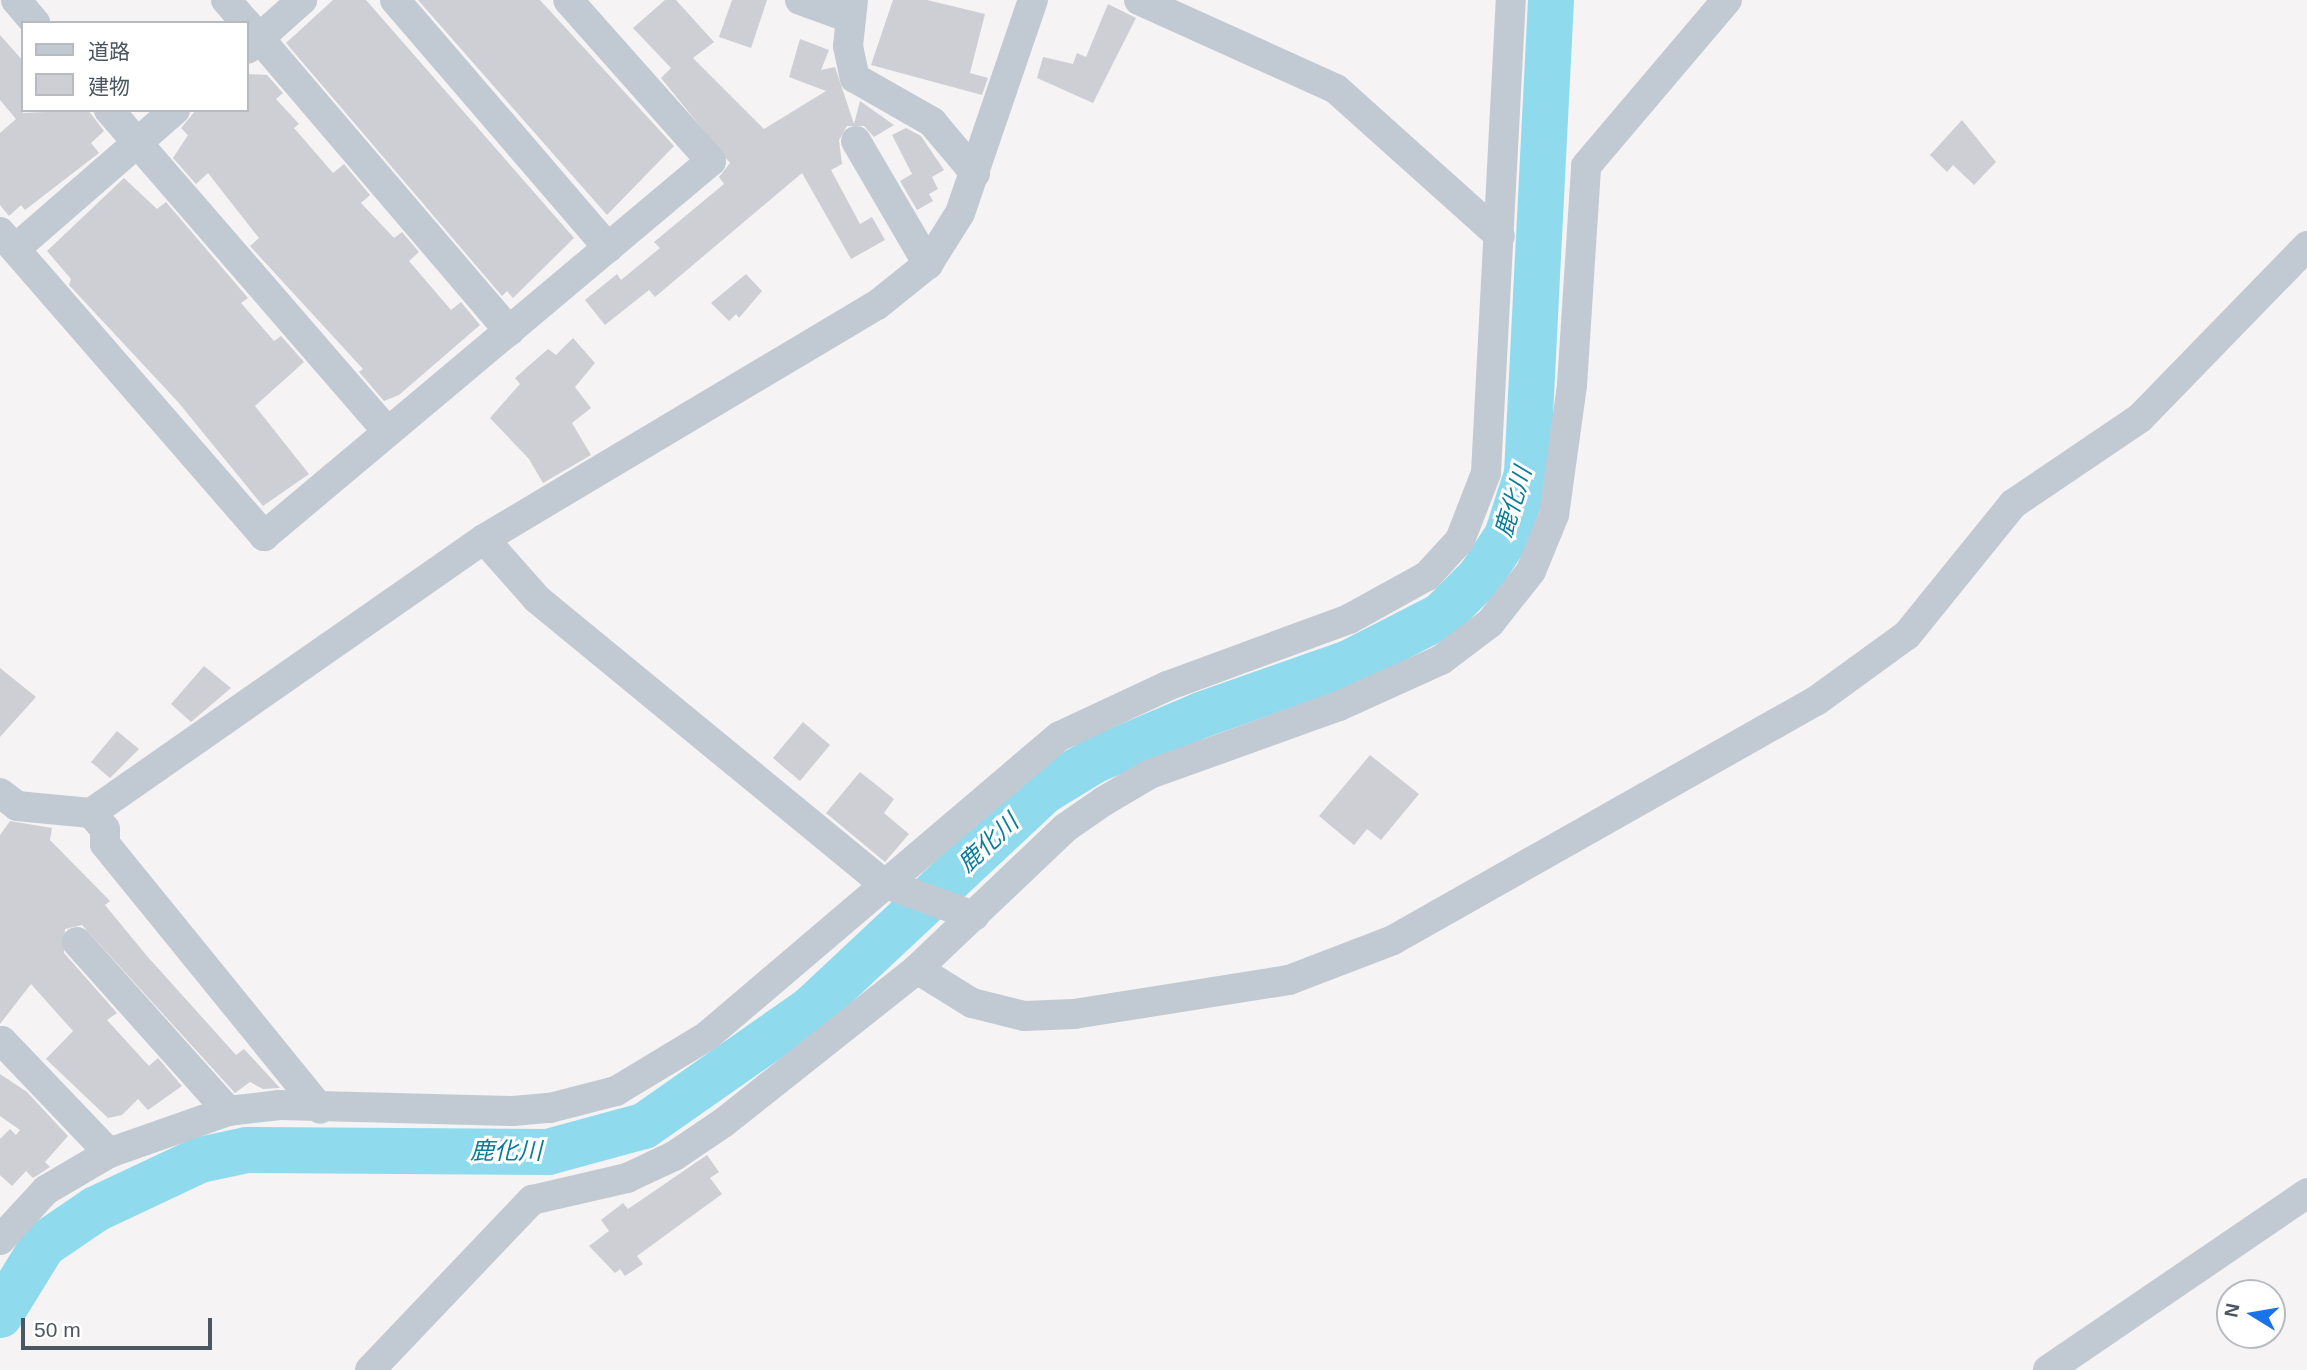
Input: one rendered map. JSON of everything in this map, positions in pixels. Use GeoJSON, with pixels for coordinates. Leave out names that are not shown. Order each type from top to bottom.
{"type":"FeatureCollection","features":[{"type":"Feature","properties":{"kind":"street"},"geometry":{"type":"LineString","coordinates":[[16,0],[33,21]]}},
{"type":"Feature","properties":{"kind":"street"},"geometry":{"type":"LineString","coordinates":[[226,0],[241,21]]}},
{"type":"Feature","properties":{"kind":"street"},"geometry":{"type":"LineString","coordinates":[[302,0],[250,33],[509,331]]}},
{"type":"Feature","properties":{"kind":"street"},"geometry":{"type":"LineString","coordinates":[[395,0],[608,248]]}},
{"type":"Feature","properties":{"kind":"street"},"geometry":{"type":"LineString","coordinates":[[173,112],[137,143],[7,241],[264,537],[711,161],[568,0]]}},
{"type":"Feature","properties":{"kind":"street"},"geometry":{"type":"LineString","coordinates":[[800,0],[851,9],[848,47],[855,78],[932,122],[975,173]]}},
{"type":"Feature","properties":{"kind":"street"},"geometry":{"type":"LineString","coordinates":[[0,793],[17,806],[91,813],[484,539],[877,305],[928,264],[960,213],[1033,0]]}},
{"type":"Feature","properties":{"kind":"street"},"geometry":{"type":"LineString","coordinates":[[1139,0],[1336,89],[1500,236]]}},
{"type":"Feature","properties":{"kind":"street"},"geometry":{"type":"LineString","coordinates":[[5,1221],[46,1190],[109,1153],[228,1111],[280,1105],[513,1111],[550,1108],[616,1091],[707,1036],[883,883],[1060,736],[1167,686],[1388,602],[1445,558],[1469,523],[1486,473],[1511,0]]}},
{"type":"Feature","properties":{"kind":"street"},"geometry":{"type":"LineString","coordinates":[[370,1370],[532,1200],[627,1178],[674,1156],[917,969],[968,914],[1065,828],[1150,774],[1339,706],[1441,660],[1490,622],[1531,571],[1554,515],[1572,385],[1586,166],[1727,0]]}},
{"type":"Feature","properties":{"kind":"street"},"geometry":{"type":"LineString","coordinates":[[111,112],[387,431]]}},
{"type":"Feature","properties":{"kind":"street"},"geometry":{"type":"LineString","coordinates":[[856,141],[928,264]]}},
{"type":"Feature","properties":{"kind":"street"},"geometry":{"type":"LineString","coordinates":[[917,969],[972,1003],[1024,1016],[1074,1014],[1289,980],[1393,940],[1816,701],[1907,635],[2013,503],[2140,418],[2307,246]]}},
{"type":"Feature","properties":{"kind":"street"},"geometry":{"type":"LineString","coordinates":[[484,539],[537,599],[883,883],[968,914]]}},
{"type":"Feature","properties":{"kind":"street"},"geometry":{"type":"LineString","coordinates":[[91,813],[106,829],[105,844],[320,1108]]}},
{"type":"Feature","properties":{"kind":"street"},"geometry":{"type":"LineString","coordinates":[[77,942],[228,1111]]}},
{"type":"Feature","properties":{"kind":"street"},"geometry":{"type":"LineString","coordinates":[[0,1045],[2,1041],[109,1153]]}},
{"type":"Feature","properties":{"kind":"street"},"geometry":{"type":"LineString","coordinates":[[2048,1370],[2307,1193]]}},
{"type":"Feature","properties":{"kind":"building"},"geometry":{"type":"Polygon","coordinates":[[[333,0],[366,0],[574,238],[513,298],[507,291],[502,296],[286,43],[333,0]]]}},
{"type":"Feature","properties":{"kind":"building"},"geometry":{"type":"Polygon","coordinates":[[[418,0],[540,0],[674,146],[607,215],[418,0]]]}},
{"type":"Feature","properties":{"kind":"building"},"geometry":{"type":"Polygon","coordinates":[[[665,0],[676,0],[714,42],[693,58],[764,129],[826,91],[789,77],[800,39],[829,50],[821,70],[835,67],[854,124],[860,101],[894,125],[874,137],[864,126],[847,126],[839,140],[842,164],[831,170],[860,224],[872,217],[885,240],[851,259],[802,173],[655,297],[649,290],[605,325],[585,300],[617,274],[621,280],[660,248],[654,242],[724,184],[719,177],[730,163],[661,78],[671,68],[633,28],[665,0]]]}},
{"type":"Feature","properties":{"kind":"building"},"geometry":{"type":"Polygon","coordinates":[[[732,0],[767,0],[751,48],[719,37],[732,0]]]}},
{"type":"Feature","properties":{"kind":"building"},"geometry":{"type":"Polygon","coordinates":[[[893,0],[927,0],[985,14],[970,73],[988,78],[982,95],[871,65],[893,0]]]}},
{"type":"Feature","properties":{"kind":"building"},"geometry":{"type":"Polygon","coordinates":[[[1108,4],[1136,18],[1093,103],[1037,78],[1043,57],[1073,64],[1077,53],[1086,57],[1108,4]]]}},
{"type":"Feature","properties":{"kind":"building"},"geometry":{"type":"Polygon","coordinates":[[[0,35],[21,59],[21,112],[90,112],[104,131],[91,143],[99,153],[25,210],[21,205],[9,216],[0,205],[0,133],[16,119],[0,100],[0,35]]]}},
{"type":"Feature","properties":{"kind":"building"},"geometry":{"type":"Polygon","coordinates":[[[248,74],[267,75],[283,93],[276,99],[299,124],[294,128],[333,173],[344,164],[370,195],[361,203],[394,238],[402,232],[419,252],[409,261],[451,310],[461,302],[480,325],[399,395],[384,401],[359,372],[363,369],[250,246],[259,238],[208,173],[196,184],[173,158],[188,135],[181,128],[194,112],[248,112],[248,74]]]}},
{"type":"Feature","properties":{"kind":"building"},"geometry":{"type":"Polygon","coordinates":[[[1962,120],[1996,162],[1974,185],[1953,165],[1947,172],[1930,155],[1962,120]]]}},
{"type":"Feature","properties":{"kind":"building"},"geometry":{"type":"Polygon","coordinates":[[[906,128],[921,136],[944,170],[932,177],[938,189],[929,194],[933,201],[917,210],[900,181],[912,174],[892,135],[906,128]]]}},
{"type":"Feature","properties":{"kind":"building"},"geometry":{"type":"Polygon","coordinates":[[[124,178],[157,209],[166,202],[248,298],[241,303],[274,341],[281,336],[304,362],[255,406],[309,474],[263,506],[178,402],[69,285],[71,279],[47,251],[124,178]]]}},
{"type":"Feature","properties":{"kind":"building"},"geometry":{"type":"Polygon","coordinates":[[[746,274],[762,291],[739,318],[736,314],[729,321],[711,303],[746,274]]]}},
{"type":"Feature","properties":{"kind":"building"},"geometry":{"type":"Polygon","coordinates":[[[573,338],[595,363],[575,387],[591,408],[572,423],[591,455],[543,483],[529,459],[490,418],[520,384],[515,378],[548,349],[556,355],[573,338]]]}},
{"type":"Feature","properties":{"kind":"building"},"geometry":{"type":"Polygon","coordinates":[[[204,666],[231,688],[191,722],[171,704],[204,666]]]}},
{"type":"Feature","properties":{"kind":"building"},"geometry":{"type":"Polygon","coordinates":[[[0,668],[36,697],[0,737],[0,668]]]}},
{"type":"Feature","properties":{"kind":"building"},"geometry":{"type":"Polygon","coordinates":[[[803,722],[830,745],[800,781],[773,758],[803,722]]]}},
{"type":"Feature","properties":{"kind":"building"},"geometry":{"type":"Polygon","coordinates":[[[117,731],[139,749],[110,778],[91,762],[117,731]]]}},
{"type":"Feature","properties":{"kind":"building"},"geometry":{"type":"Polygon","coordinates":[[[1370,755],[1419,794],[1381,840],[1367,829],[1354,845],[1319,816],[1370,755]]]}},
{"type":"Feature","properties":{"kind":"building"},"geometry":{"type":"Polygon","coordinates":[[[860,772],[894,799],[884,813],[909,834],[885,862],[826,813],[860,772]]]}},
{"type":"Feature","properties":{"kind":"building"},"geometry":{"type":"Polygon","coordinates":[[[10,821],[52,828],[50,840],[110,901],[105,905],[147,956],[236,1055],[244,1049],[280,1088],[263,1089],[250,1082],[235,1093],[82,925],[65,929],[64,953],[117,1013],[107,1020],[149,1066],[158,1058],[182,1086],[148,1110],[138,1099],[122,1115],[108,1118],[46,1059],[73,1031],[31,984],[0,1024],[0,835],[10,821]]]}},
{"type":"Feature","properties":{"kind":"building"},"geometry":{"type":"Polygon","coordinates":[[[0,1074],[27,1092],[68,1136],[45,1162],[50,1167],[33,1178],[26,1171],[12,1186],[0,1175],[0,1139],[10,1129],[16,1135],[20,1130],[0,1116],[0,1074]]]}},
{"type":"Feature","properties":{"kind":"building"},"geometry":{"type":"Polygon","coordinates":[[[707,1155],[719,1172],[710,1178],[722,1194],[637,1256],[643,1264],[625,1276],[620,1269],[615,1273],[589,1246],[609,1231],[601,1220],[623,1203],[628,1209],[707,1155]]]}},
{"type":"Feature","properties":{"kind":"waterway","name":"鹿化川"},"geometry":{"type":"LineString","coordinates":[[0,1315],[43,1245],[96,1209],[200,1160],[247,1150],[548,1152],[644,1126],[811,1009],[1044,791],[1095,760],[1201,715],[1349,663],[1441,616],[1480,577],[1507,536],[1527,474],[1551,0]]}}]}
